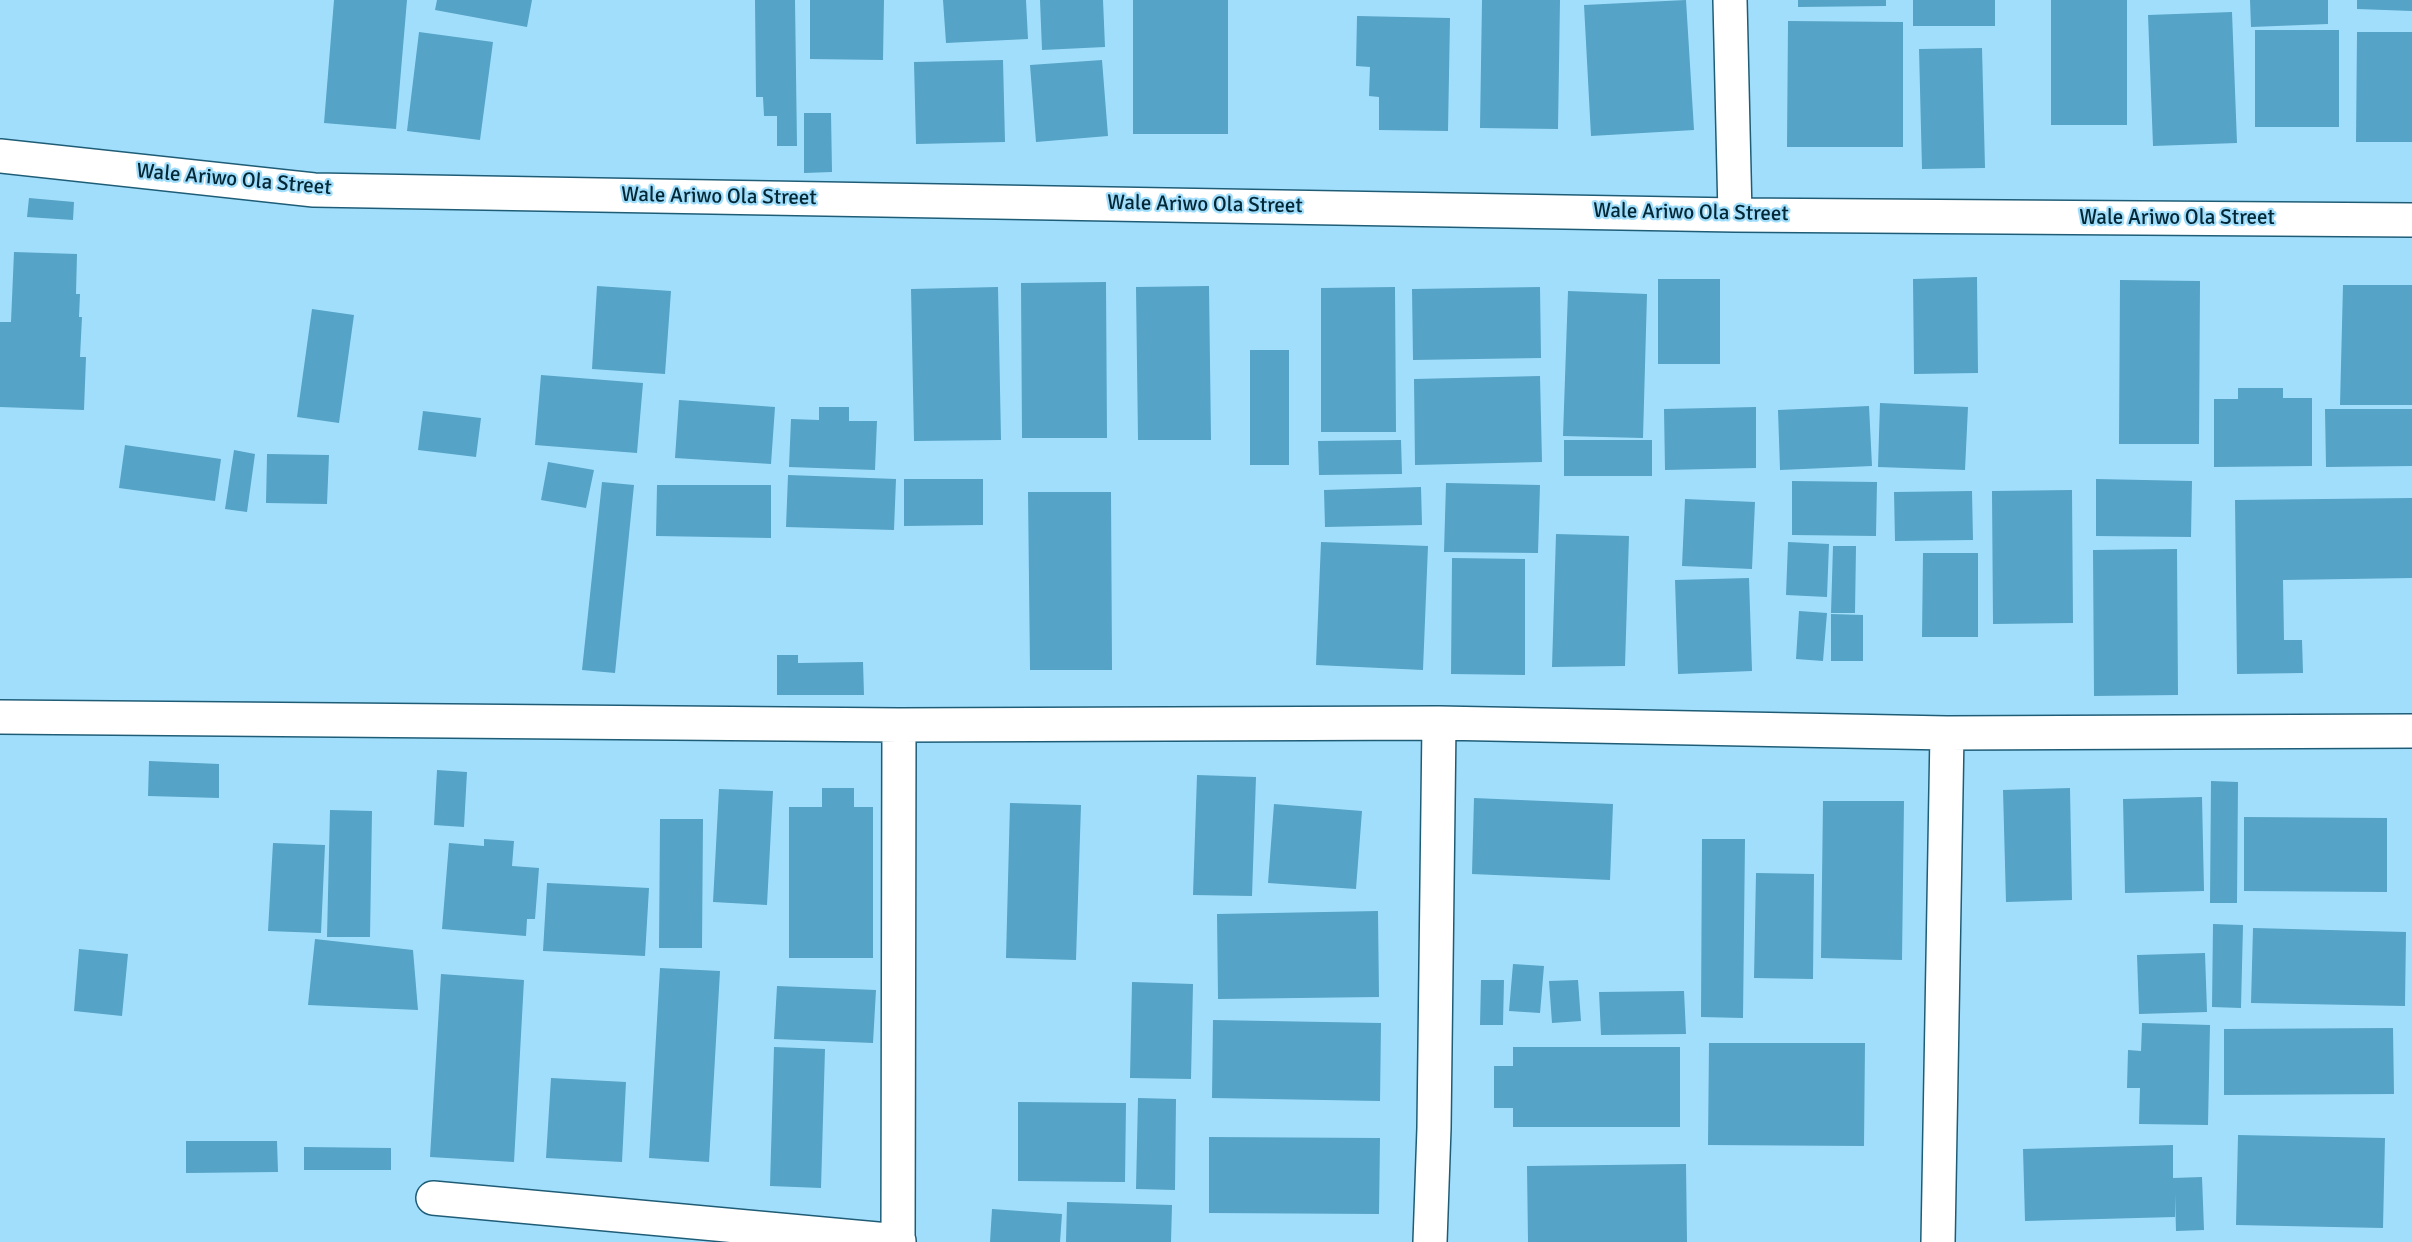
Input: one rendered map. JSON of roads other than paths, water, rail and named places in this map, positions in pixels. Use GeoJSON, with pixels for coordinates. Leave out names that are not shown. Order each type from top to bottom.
{"type":"FeatureCollection","features":[{"type":"Feature","properties":{"kind":"street"},"geometry":{"type":"LineString","coordinates":[[1730,0],[1735,214]]}},
{"type":"Feature","properties":{"kind":"street","name":"Wale Ariwo Ola Street"},"geometry":{"type":"LineString","coordinates":[[0,156],[314,190],[1735,214],[2412,220]]}},
{"type":"Feature","properties":{"kind":"street"},"geometry":{"type":"LineString","coordinates":[[0,717],[899,725],[1439,723],[1947,733],[2412,731]]}},
{"type":"Feature","properties":{"kind":"street"},"geometry":{"type":"LineString","coordinates":[[1430,1242],[1434,1128],[1439,723]]}},
{"type":"Feature","properties":{"kind":"street"},"geometry":{"type":"LineString","coordinates":[[433,1198],[898,1242],[899,725]]}},
{"type":"Feature","properties":{"kind":"street"},"geometry":{"type":"LineString","coordinates":[[1938,1242],[1947,733]]}}]}
